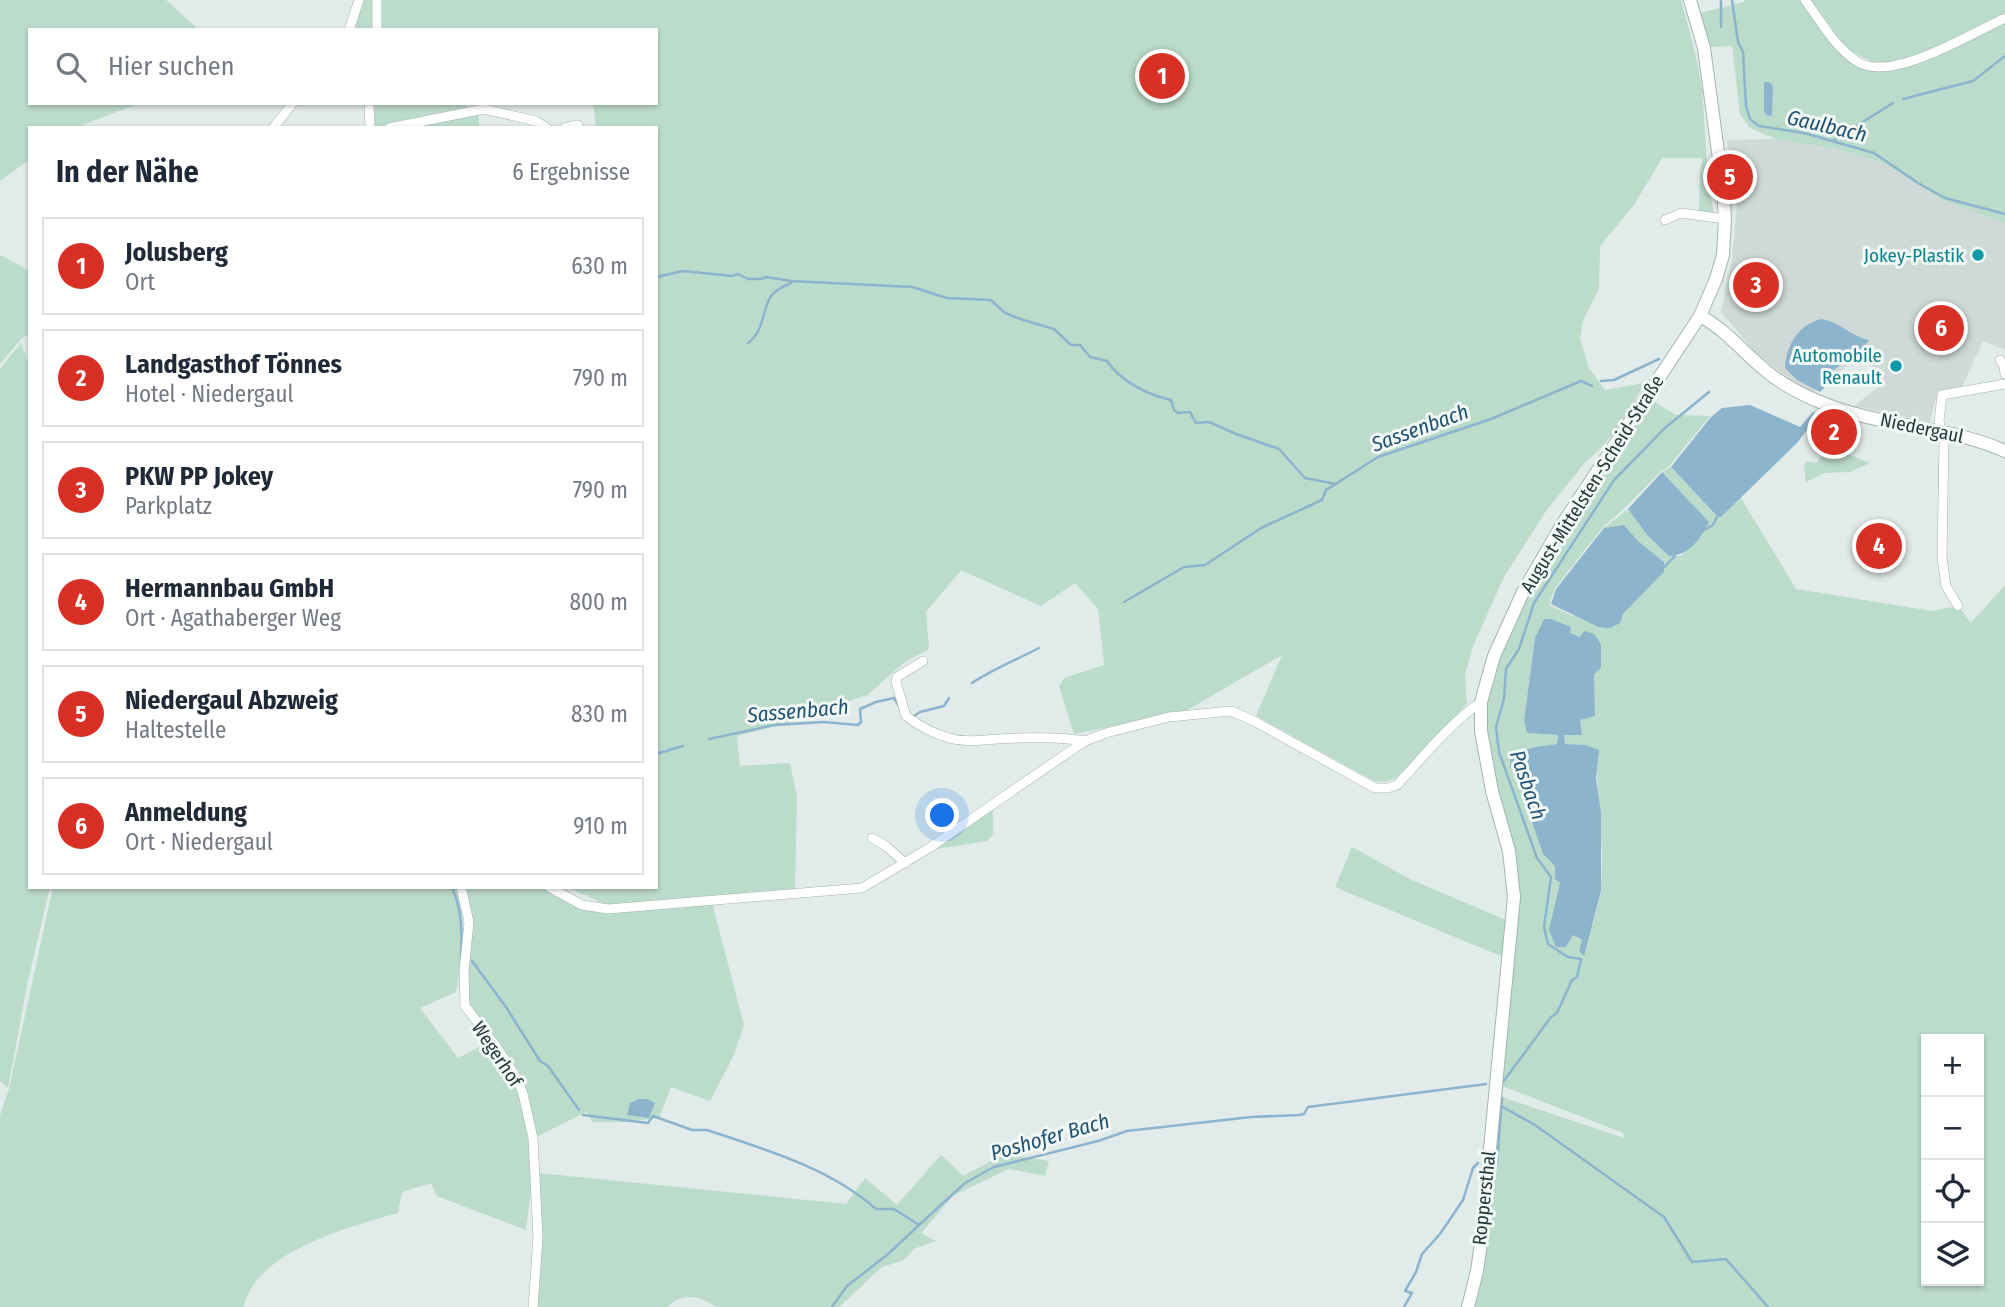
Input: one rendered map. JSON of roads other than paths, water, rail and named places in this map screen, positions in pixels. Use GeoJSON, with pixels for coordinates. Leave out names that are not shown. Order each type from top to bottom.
{"type":"FeatureCollection","features":[{"type":"Feature","properties":{"kind":"main road","name":"August-Mittelsten-Scheid-Straße"},"geometry":{"type":"LineString","coordinates":[[1495,1089],[1514,897],[1509,851],[1484,756],[1481,702],[1494,656],[1523,592],[1584,490],[1700,316],[1720,266],[1725,239],[1725,219],[1704,48],[1690,0]]}},
{"type":"Feature","properties":{"kind":"main road","name":"Niedergaul"},"geometry":{"type":"LineString","coordinates":[[1700,316],[1712,322],[1767,372],[1810,397],[1857,414],[1942,432],[2005,451]]}},
{"type":"Feature","properties":{"kind":"main road","name":"Roppersthal"},"geometry":{"type":"LineString","coordinates":[[1468,1307],[1477,1271],[1495,1089]]}},
{"type":"Feature","properties":{"kind":"street"},"geometry":{"type":"LineString","coordinates":[[350,28],[359,0]]}},
{"type":"Feature","properties":{"kind":"street"},"geometry":{"type":"LineString","coordinates":[[377,0],[377,28]]}},
{"type":"Feature","properties":{"kind":"street"},"geometry":{"type":"LineString","coordinates":[[1805,0],[1841,48],[1859,63],[1872,68],[1904,65],[2005,18]]}},
{"type":"Feature","properties":{"kind":"street"},"geometry":{"type":"LineString","coordinates":[[275,126],[291,105]]}},
{"type":"Feature","properties":{"kind":"street"},"geometry":{"type":"LineString","coordinates":[[369,105],[370,126]]}},
{"type":"Feature","properties":{"kind":"street"},"geometry":{"type":"LineString","coordinates":[[398,126],[485,109],[536,121],[544,126]]}},
{"type":"Feature","properties":{"kind":"street"},"geometry":{"type":"LineString","coordinates":[[573,126],[578,125]]}},
{"type":"Feature","properties":{"kind":"street"},"geometry":{"type":"LineString","coordinates":[[1665,220],[1681,213],[1725,219]]}},
{"type":"Feature","properties":{"kind":"street"},"geometry":{"type":"LineString","coordinates":[[2000,360],[2005,374]]}},
{"type":"Feature","properties":{"kind":"street"},"geometry":{"type":"LineString","coordinates":[[1958,606],[1946,586],[1941,557],[1944,441],[1939,422],[1942,396],[2005,384]]}},
{"type":"Feature","properties":{"kind":"street"},"geometry":{"type":"LineString","coordinates":[[923,661],[905,670],[897,677],[896,682],[905,716],[916,723],[949,738],[965,741],[1085,741]]}},
{"type":"Feature","properties":{"kind":"street"},"geometry":{"type":"LineString","coordinates":[[553,889],[582,905],[608,909],[862,888],[905,863],[1085,741],[1106,733],[1168,718],[1231,712],[1254,721],[1376,788],[1388,788],[1397,785],[1465,713],[1481,702]]}},
{"type":"Feature","properties":{"kind":"street"},"geometry":{"type":"LineString","coordinates":[[872,838],[905,863]]}},
{"type":"Feature","properties":{"kind":"street","name":"Wegerhof"},"geometry":{"type":"LineString","coordinates":[[461,889],[469,922],[464,971],[465,1006],[496,1046],[517,1080],[533,1138],[538,1238],[533,1307]]}},
{"type":"Feature","properties":{"kind":"water"},"geometry":{"type":"Polygon","coordinates":[[[1764,82],[1773,86],[1772,116],[1766,115],[1764,111],[1764,82]]]}},
{"type":"Feature","properties":{"kind":"water"},"geometry":{"type":"Polygon","coordinates":[[[1821,319],[1869,340],[1863,348],[1826,376],[1825,387],[1820,392],[1797,380],[1785,368],[1795,337],[1806,326],[1821,319]]]}},
{"type":"Feature","properties":{"kind":"water"},"geometry":{"type":"Polygon","coordinates":[[[1750,405],[1800,427],[1813,412],[1819,414],[1797,443],[1721,517],[1717,516],[1671,467],[1711,417],[1722,408],[1750,405]]]}},
{"type":"Feature","properties":{"kind":"water"},"geometry":{"type":"Polygon","coordinates":[[[1662,472],[1709,522],[1689,549],[1669,556],[1648,536],[1628,509],[1662,472]]]}},
{"type":"Feature","properties":{"kind":"water"},"geometry":{"type":"Polygon","coordinates":[[[1624,525],[1638,541],[1664,562],[1664,572],[1623,614],[1620,623],[1610,628],[1598,627],[1551,604],[1556,589],[1604,528],[1624,525]]]}},
{"type":"Feature","properties":{"kind":"water"},"geometry":{"type":"Polygon","coordinates":[[[1544,619],[1571,627],[1570,633],[1580,637],[1584,631],[1594,634],[1601,644],[1601,668],[1594,674],[1595,716],[1580,720],[1582,735],[1564,735],[1565,744],[1585,745],[1599,750],[1596,778],[1601,814],[1601,891],[1584,956],[1579,951],[1582,940],[1573,935],[1566,947],[1556,947],[1549,930],[1560,883],[1555,879],[1555,866],[1543,854],[1516,776],[1510,767],[1511,754],[1557,744],[1558,735],[1527,733],[1524,721],[1535,638],[1544,619]]]}},
{"type":"Feature","properties":{"kind":"water"},"geometry":{"type":"Polygon","coordinates":[[[639,1099],[655,1103],[649,1118],[627,1115],[630,1103],[639,1099]]]}},
{"type":"Feature","properties":{"kind":"waterway","name":"Pasbach"},"geometry":{"type":"LineString","coordinates":[[1721,0],[1721,27]]}},
{"type":"Feature","properties":{"kind":"waterway","name":"Gaulbach"},"geometry":{"type":"LineString","coordinates":[[1732,0],[1738,42],[1743,52],[1746,106],[1750,119],[1759,126],[1804,133],[1874,153],[1945,198],[2005,214]]}},
{"type":"Feature","properties":{"kind":"waterway"},"geometry":{"type":"LineString","coordinates":[[1903,99],[1973,81],[2005,56]]}},
{"type":"Feature","properties":{"kind":"waterway"},"geometry":{"type":"LineString","coordinates":[[1834,140],[1893,103]]}},
{"type":"Feature","properties":{"kind":"waterway"},"geometry":{"type":"LineString","coordinates":[[658,277],[683,271],[732,276],[738,274],[748,279],[766,277],[791,281],[912,287],[947,298],[991,300],[1005,313],[1054,329],[1071,345],[1080,345],[1090,357],[1107,361],[1119,375],[1135,386],[1171,400],[1178,413],[1190,412],[1196,423],[1209,422],[1279,449],[1305,478],[1336,484]]}},
{"type":"Feature","properties":{"kind":"waterway"},"geometry":{"type":"LineString","coordinates":[[748,343],[760,327],[771,296],[791,283]]}},
{"type":"Feature","properties":{"kind":"waterway","name":"Sassenbach"},"geometry":{"type":"LineString","coordinates":[[1601,381],[1614,380],[1659,359]]}},
{"type":"Feature","properties":{"kind":"waterway","name":"Sassenbach"},"geometry":{"type":"LineString","coordinates":[[1124,602],[1184,567],[1205,565],[1261,528],[1322,500],[1326,490],[1378,457],[1491,419],[1581,381],[1592,386]]}},
{"type":"Feature","properties":{"kind":"waterway","name":"Pasbach"},"geometry":{"type":"LineString","coordinates":[[1503,1082],[1551,1017],[1557,1013],[1572,980],[1577,977],[1581,959],[1568,957],[1548,944],[1544,927],[1551,877],[1537,858],[1499,752],[1496,727],[1504,699],[1506,669],[1519,649],[1534,603],[1614,480],[1665,428],[1709,392]]}},
{"type":"Feature","properties":{"kind":"waterway"},"geometry":{"type":"LineString","coordinates":[[1704,530],[1713,525],[1718,515]]}},
{"type":"Feature","properties":{"kind":"waterway"},"geometry":{"type":"LineString","coordinates":[[1663,568],[1675,556]]}},
{"type":"Feature","properties":{"kind":"waterway","name":"Sassenbach"},"geometry":{"type":"LineString","coordinates":[[972,683],[1039,648]]}},
{"type":"Feature","properties":{"kind":"waterway","name":"Sassenbach"},"geometry":{"type":"LineString","coordinates":[[709,739],[774,725],[824,722],[858,725],[861,722],[860,709],[894,698],[899,706]]}},
{"type":"Feature","properties":{"kind":"waterway","name":"Sassenbach"},"geometry":{"type":"LineString","coordinates":[[914,716],[944,706],[949,698]]}},
{"type":"Feature","properties":{"kind":"waterway"},"geometry":{"type":"LineString","coordinates":[[658,753],[683,746]]}},
{"type":"Feature","properties":{"kind":"waterway","name":"Poshofer Bach"},"geometry":{"type":"LineString","coordinates":[[453,889],[461,921],[461,956]]}},
{"type":"Feature","properties":{"kind":"waterway","name":"Poshofer Bach"},"geometry":{"type":"LineString","coordinates":[[472,961],[506,1007],[540,1061],[548,1066],[579,1110]]}},
{"type":"Feature","properties":{"kind":"waterway","name":"Poshofer Bach"},"geometry":{"type":"LineString","coordinates":[[583,1115],[648,1123],[653,1116],[692,1130],[707,1130],[796,1161],[838,1182],[876,1209],[894,1209],[919,1225],[965,1183],[994,1167],[1127,1131],[1251,1117],[1299,1115],[1304,1114],[1308,1107],[1486,1084]]}},
{"type":"Feature","properties":{"kind":"waterway","name":"Pasbach"},"geometry":{"type":"LineString","coordinates":[[1497,1164],[1502,1098]]}},
{"type":"Feature","properties":{"kind":"waterway"},"geometry":{"type":"LineString","coordinates":[[1501,1106],[1535,1125],[1664,1217],[1692,1262],[1726,1259],[1768,1307]]}},
{"type":"Feature","properties":{"kind":"waterway","name":"Pasbach"},"geometry":{"type":"LineString","coordinates":[[1404,1307],[1412,1293],[1405,1291],[1422,1254],[1440,1234],[1463,1200],[1473,1168],[1478,1163]]}},
{"type":"Feature","properties":{"kind":"waterway"},"geometry":{"type":"LineString","coordinates":[[832,1307],[847,1286],[887,1255],[919,1225]]}},
{"type":"Feature","properties":{"kind":"place","name":"Jolusberg"},"geometry":{"type":"Point","coordinates":[1162,76]}},
{"type":"Feature","properties":{"kind":"place","name":"Niedergaul Abzweig"},"geometry":{"type":"Point","coordinates":[1730,177]}},
{"type":"Feature","properties":{"kind":"place","name":"Jokey-Plastik"},"geometry":{"type":"Point","coordinates":[1978,255]}},
{"type":"Feature","properties":{"kind":"place","name":"PKW PP Jokey"},"geometry":{"type":"Point","coordinates":[1756,285]}},
{"type":"Feature","properties":{"kind":"place","name":"Anmeldung"},"geometry":{"type":"Point","coordinates":[1941,328]}},
{"type":"Feature","properties":{"kind":"place","name":"Automobile Renault"},"geometry":{"type":"Point","coordinates":[1896,366]}},
{"type":"Feature","properties":{"kind":"place","name":"Landgasthof Tönnes"},"geometry":{"type":"Point","coordinates":[1834,432]}},
{"type":"Feature","properties":{"kind":"place","name":"Hermannbau GmbH"},"geometry":{"type":"Point","coordinates":[1879,546]}}]}
